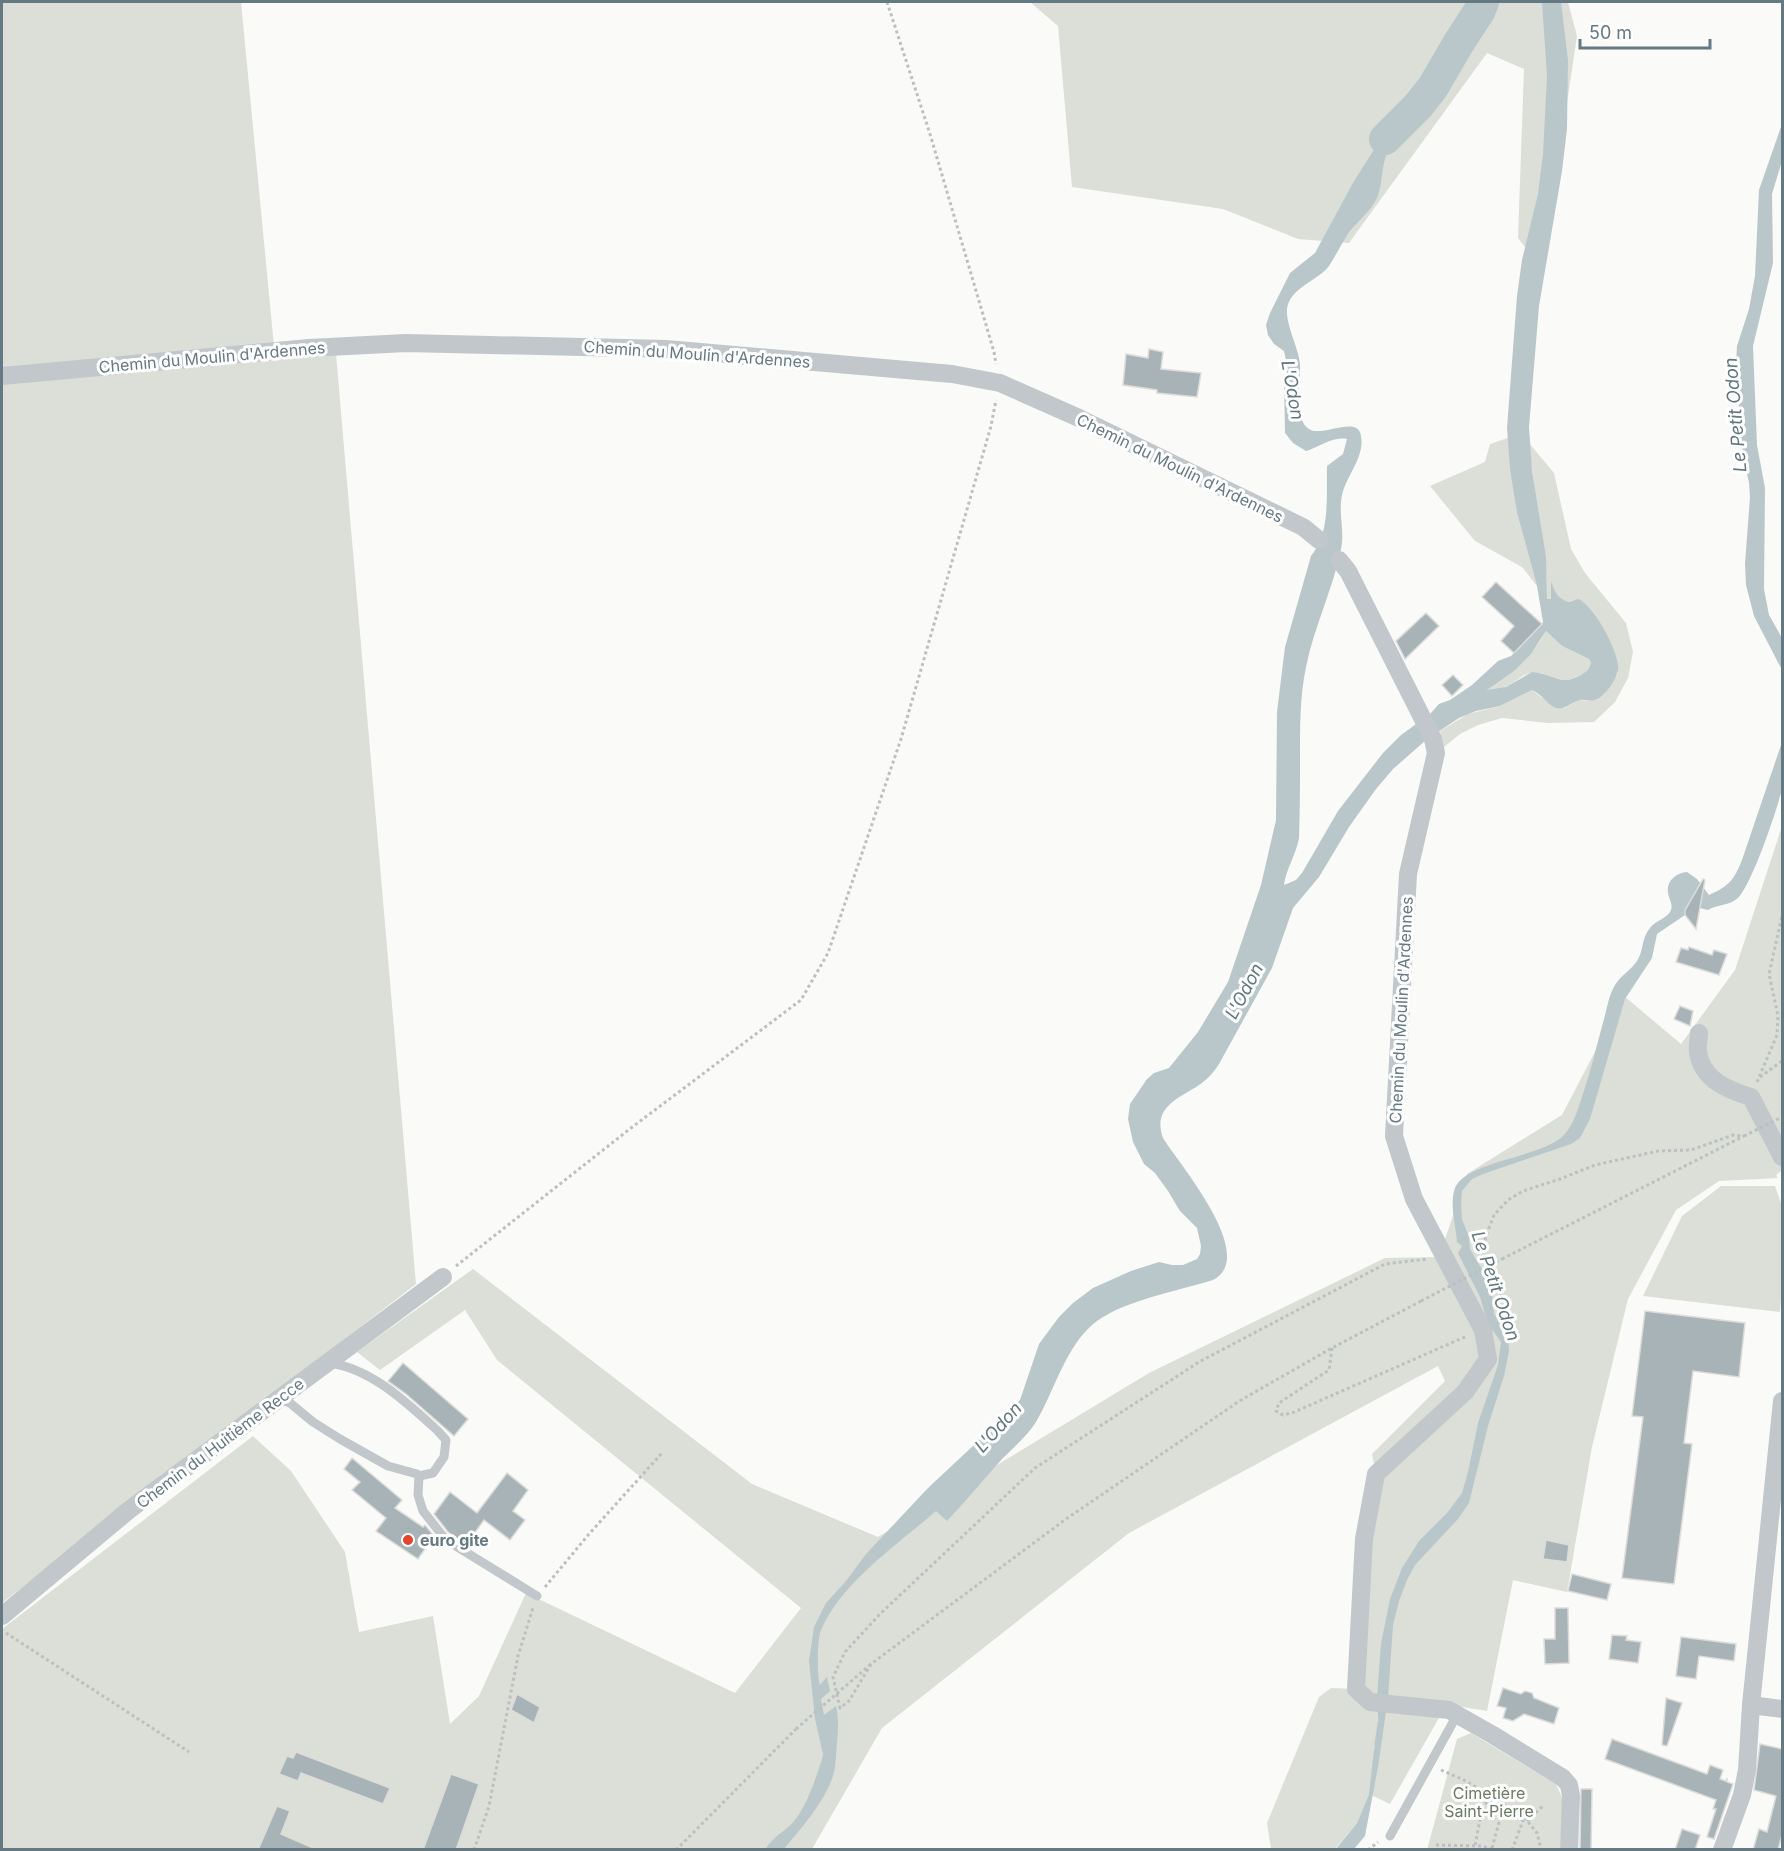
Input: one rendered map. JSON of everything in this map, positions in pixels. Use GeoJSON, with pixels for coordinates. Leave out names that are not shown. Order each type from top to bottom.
{"type":"FeatureCollection","features":[{"type":"Feature","properties":{"kind":"street","name":"Chemin du Moulin d'Ardennes"},"geometry":{"type":"LineString","coordinates":[[2,376],[309,348],[406,343],[666,349],[952,374],[999,383],[1079,418],[1302,527],[1319,540]]}},
{"type":"Feature","properties":{"kind":"street","name":"Chemin du Moulin d'Ardennes"},"geometry":{"type":"LineString","coordinates":[[1340,560],[1348,571],[1433,739],[1436,753],[1408,874],[1395,1136],[1414,1199],[1483,1330],[1488,1359],[1465,1392],[1376,1474],[1364,1539],[1356,1689],[1370,1702],[1449,1710],[1563,1778],[1569,1785],[1571,1796],[1569,1850]]}},
{"type":"Feature","properties":{"kind":"street"},"geometry":{"type":"LineString","coordinates":[[1699,1033],[1698,1053],[1707,1074],[1725,1089],[1751,1097],[1782,1157]]}},
{"type":"Feature","properties":{"kind":"street","name":"Chemin du Huitième Recce"},"geometry":{"type":"LineString","coordinates":[[2,1616],[129,1510],[443,1276]]}},
{"type":"Feature","properties":{"kind":"street"},"geometry":{"type":"LineString","coordinates":[[1722,1850],[1742,1795],[1747,1770],[1751,1705],[1782,1401]]}},
{"type":"Feature","properties":{"kind":"street"},"geometry":{"type":"LineString","coordinates":[[1751,1705],[1782,1709]]}},
{"type":"Feature","properties":{"kind":"lane"},"geometry":{"type":"LineString","coordinates":[[279,1399],[290,1403],[313,1422],[388,1466],[419,1476],[433,1473],[444,1457],[446,1440],[430,1424],[369,1376],[352,1367],[330,1362]]}},
{"type":"Feature","properties":{"kind":"lane"},"geometry":{"type":"LineString","coordinates":[[419,1476],[418,1495],[423,1511],[446,1540],[537,1596]]}},
{"type":"Feature","properties":{"kind":"lane"},"geometry":{"type":"LineString","coordinates":[[1390,1836],[1457,1715]]}},
{"type":"Feature","properties":{"kind":"path"},"geometry":{"type":"LineString","coordinates":[[443,1276],[631,1128],[801,999],[828,953],[901,740],[991,426],[999,383],[994,352],[930,134],[887,2]]}},
{"type":"Feature","properties":{"kind":"path"},"geometry":{"type":"LineString","coordinates":[[1751,1097],[1777,1035],[1778,1016],[1769,974],[1782,916]]}},
{"type":"Feature","properties":{"kind":"path"},"geometry":{"type":"LineString","coordinates":[[1759,1078],[1782,1060]]}},
{"type":"Feature","properties":{"kind":"path"},"geometry":{"type":"LineString","coordinates":[[676,1850],[796,1729],[871,1665],[1066,1519],[1241,1400],[1421,1301],[1780,1118]]}},
{"type":"Feature","properties":{"kind":"path"},"geometry":{"type":"LineString","coordinates":[[1513,1338],[1518,1334],[1494,1278],[1482,1259],[1482,1251],[1494,1215],[1508,1200],[1523,1191],[1595,1165],[1658,1151],[1691,1150],[1733,1135],[1744,1136]]}},
{"type":"Feature","properties":{"kind":"path"},"geometry":{"type":"LineString","coordinates":[[871,1665],[849,1701],[840,1708],[833,1677],[845,1652],[880,1614],[1035,1468],[1199,1362],[1385,1264],[1445,1257]]}},
{"type":"Feature","properties":{"kind":"path"},"geometry":{"type":"LineString","coordinates":[[1332,1348],[1329,1370],[1279,1402],[1276,1411],[1283,1415],[1292,1413],[1483,1330]]}},
{"type":"Feature","properties":{"kind":"path"},"geometry":{"type":"LineString","coordinates":[[474,1850],[489,1806],[518,1656],[537,1596],[662,1453]]}},
{"type":"Feature","properties":{"kind":"path"},"geometry":{"type":"LineString","coordinates":[[2,1630],[189,1752]]}},
{"type":"Feature","properties":{"kind":"path"},"geometry":{"type":"LineString","coordinates":[[1448,1774],[1458,1777],[1489,1795],[1525,1819],[1537,1833],[1539,1850]]}},
{"type":"Feature","properties":{"kind":"path"},"geometry":{"type":"LineString","coordinates":[[1475,1845],[1480,1820],[1489,1795]]}},
{"type":"Feature","properties":{"kind":"path"},"geometry":{"type":"LineString","coordinates":[[1492,1848],[1504,1804]]}},
{"type":"Feature","properties":{"kind":"path"},"geometry":{"type":"LineString","coordinates":[[1512,1850],[1525,1819],[1544,1805]]}},
{"type":"Feature","properties":{"kind":"path"},"geometry":{"type":"LineString","coordinates":[[1436,1845],[1468,1847],[1475,1845],[1497,1850]]}},
{"type":"Feature","properties":{"kind":"green space"},"geometry":{"type":"Polygon","coordinates":[[[2,2],[241,2],[275,357],[336,354],[416,1284],[2,1603],[2,2]]]}},
{"type":"Feature","properties":{"kind":"green space"},"geometry":{"type":"Polygon","coordinates":[[[1030,2],[1568,2],[1577,36],[1542,269],[1518,238],[1524,69],[1487,53],[1349,243],[1298,239],[1223,209],[1072,187],[1058,26],[1030,2]]]}},
{"type":"Feature","properties":{"kind":"green space"},"geometry":{"type":"Polygon","coordinates":[[[1508,438],[1517,513],[1537,586],[1522,567],[1475,541],[1430,486],[1485,462],[1490,444],[1508,438]]]}},
{"type":"Feature","properties":{"kind":"green space"},"geometry":{"type":"Polygon","coordinates":[[[1529,443],[1554,473],[1571,549],[1585,573],[1626,623],[1633,652],[1628,678],[1615,702],[1594,722],[1548,723],[1502,718],[1478,725],[1460,734],[1444,747],[1440,731],[1468,714],[1500,706],[1532,690],[1547,702],[1565,708],[1578,700],[1597,700],[1605,693],[1618,673],[1574,600],[1569,602],[1563,599],[1551,584],[1551,600],[1547,599],[1543,540],[1529,443]]]}},
{"type":"Feature","properties":{"kind":"green space"},"geometry":{"type":"Polygon","coordinates":[[[1546,631],[1562,646],[1589,659],[1591,663],[1588,670],[1578,676],[1563,680],[1546,674],[1530,673],[1503,688],[1486,691],[1534,650],[1546,631]]]}},
{"type":"Feature","properties":{"kind":"green space"},"geometry":{"type":"Polygon","coordinates":[[[1782,826],[1782,1170],[1776,1175],[1778,1178],[1719,1181],[1676,1210],[1628,1299],[1592,1447],[1567,1592],[1513,1580],[1487,1711],[1438,1703],[1440,1716],[1390,1804],[1369,1794],[1357,1823],[1335,1849],[1271,1849],[1267,1823],[1319,1697],[1331,1688],[1356,1689],[1376,1474],[1372,1454],[1445,1381],[1438,1366],[1129,1533],[882,1728],[812,1849],[2,1850],[2,1629],[253,1436],[291,1471],[345,1552],[359,1632],[433,1616],[450,1724],[479,1696],[526,1593],[735,1693],[801,1608],[497,1360],[465,1310],[380,1370],[357,1352],[473,1269],[752,1484],[878,1537],[1149,1373],[1385,1258],[1439,1257],[1467,1174],[1562,1115],[1624,996],[1681,1044],[1735,970],[1782,826]]]}},
{"type":"Feature","properties":{"kind":"green space"},"geometry":{"type":"Polygon","coordinates":[[[1721,1186],[1775,1186],[1782,1206],[1780,1312],[1643,1296],[1682,1216],[1721,1186]]]}},
{"type":"Feature","properties":{"kind":"green space","name":"Cimetière Saint-Pierre"},"geometry":{"type":"Polygon","coordinates":[[[1471,1733],[1556,1784],[1564,1802],[1560,1849],[1427,1850],[1457,1739],[1471,1733]]]}},
{"type":"Feature","properties":{"kind":"water"},"geometry":{"type":"Polygon","coordinates":[[[1480,2],[1498,2],[1436,102],[1391,147],[1385,159],[1377,198],[1371,207],[1349,232],[1329,266],[1292,296],[1287,308],[1287,316],[1300,364],[1299,408],[1304,424],[1315,431],[1353,427],[1361,436],[1361,444],[1358,459],[1342,495],[1341,549],[1309,652],[1304,678],[1300,722],[1299,838],[1284,885],[1296,880],[1302,873],[1338,811],[1383,753],[1439,704],[1450,700],[1472,685],[1498,661],[1511,656],[1543,622],[1537,586],[1517,513],[1510,469],[1507,428],[1517,296],[1522,260],[1538,194],[1543,154],[1547,76],[1542,2],[1561,2],[1568,60],[1567,129],[1539,306],[1529,427],[1532,470],[1546,557],[1547,599],[1551,599],[1551,581],[1559,597],[1569,602],[1578,599],[1591,610],[1615,652],[1618,669],[1616,677],[1608,690],[1595,700],[1580,700],[1564,708],[1558,708],[1532,690],[1500,706],[1476,711],[1459,718],[1426,740],[1393,769],[1376,789],[1349,827],[1319,877],[1293,908],[1272,968],[1217,1067],[1202,1083],[1169,1105],[1161,1119],[1163,1138],[1198,1188],[1222,1231],[1227,1251],[1225,1268],[1213,1280],[1122,1307],[1097,1321],[1086,1331],[1069,1355],[1036,1422],[947,1521],[936,1511],[872,1565],[842,1596],[830,1612],[821,1630],[818,1649],[820,1685],[827,1677],[830,1691],[821,1699],[824,1715],[836,1706],[838,1715],[833,1776],[818,1805],[784,1849],[765,1850],[771,1841],[800,1813],[811,1791],[822,1759],[809,1661],[814,1627],[826,1603],[866,1554],[928,1488],[1020,1400],[1039,1344],[1059,1317],[1073,1303],[1093,1288],[1131,1271],[1159,1262],[1183,1265],[1197,1259],[1200,1254],[1201,1246],[1197,1228],[1180,1211],[1155,1173],[1144,1164],[1133,1142],[1128,1119],[1130,1104],[1147,1079],[1154,1073],[1169,1068],[1198,1032],[1228,982],[1261,885],[1276,820],[1277,712],[1285,647],[1311,556],[1325,525],[1327,466],[1343,454],[1347,439],[1331,440],[1306,451],[1293,443],[1285,433],[1284,379],[1288,369],[1284,351],[1274,344],[1268,335],[1266,325],[1290,273],[1315,253],[1354,181],[1384,134],[1396,121],[1417,108],[1433,90],[1480,2]],[[1546,631],[1531,654],[1514,671],[1487,690],[1506,687],[1532,672],[1565,680],[1579,676],[1588,670],[1591,663],[1589,659],[1562,646],[1546,631]]]}},
{"type":"Feature","properties":{"kind":"water"},"geometry":{"type":"Polygon","coordinates":[[[1782,124],[1782,161],[1772,194],[1773,263],[1753,346],[1757,445],[1765,488],[1764,589],[1769,615],[1782,638],[1782,670],[1754,616],[1746,585],[1745,564],[1750,497],[1742,451],[1736,364],[1737,346],[1749,309],[1755,276],[1759,190],[1782,124]]]}},
{"type":"Feature","properties":{"kind":"water"},"geometry":{"type":"Polygon","coordinates":[[[1782,742],[1782,789],[1770,829],[1744,890],[1735,901],[1727,904],[1708,910],[1700,908],[1685,910],[1685,915],[1657,934],[1652,958],[1625,999],[1590,1119],[1580,1138],[1571,1144],[1483,1174],[1472,1179],[1462,1191],[1462,1219],[1469,1237],[1470,1249],[1491,1285],[1494,1314],[1508,1333],[1509,1351],[1469,1503],[1458,1519],[1415,1565],[1399,1601],[1393,1625],[1388,1698],[1365,1836],[1354,1849],[1335,1850],[1357,1823],[1369,1794],[1374,1750],[1379,1731],[1377,1697],[1381,1644],[1390,1599],[1402,1568],[1419,1541],[1447,1513],[1462,1493],[1478,1423],[1498,1365],[1501,1342],[1488,1324],[1480,1297],[1458,1253],[1462,1246],[1457,1242],[1453,1215],[1455,1188],[1462,1179],[1473,1172],[1553,1143],[1567,1131],[1586,1085],[1611,993],[1617,981],[1637,961],[1647,932],[1671,910],[1668,893],[1670,881],[1679,874],[1687,872],[1697,879],[1709,895],[1730,882],[1742,860],[1782,742]]]}},
{"type":"Feature","properties":{"kind":"building"},"geometry":{"type":"Polygon","coordinates":[[[1149,349],[1163,352],[1161,369],[1201,373],[1197,397],[1157,393],[1157,390],[1123,385],[1126,354],[1148,358],[1149,349]]]}},
{"type":"Feature","properties":{"kind":"building"},"geometry":{"type":"Polygon","coordinates":[[[1496,582],[1542,624],[1514,653],[1501,641],[1514,626],[1482,597],[1496,582]]]}},
{"type":"Feature","properties":{"kind":"building"},"geometry":{"type":"Polygon","coordinates":[[[1426,613],[1439,626],[1405,659],[1396,641],[1426,613]]]}},
{"type":"Feature","properties":{"kind":"building"},"geometry":{"type":"Polygon","coordinates":[[[1453,675],[1463,685],[1452,696],[1442,685],[1453,675]]]}},
{"type":"Feature","properties":{"kind":"building"},"geometry":{"type":"Polygon","coordinates":[[[1703,879],[1705,880],[1696,929],[1685,915],[1685,910],[1703,879]]]}},
{"type":"Feature","properties":{"kind":"building"},"geometry":{"type":"Polygon","coordinates":[[[1689,947],[1712,955],[1714,950],[1727,954],[1719,975],[1676,962],[1681,948],[1688,950],[1689,947]]]}},
{"type":"Feature","properties":{"kind":"building"},"geometry":{"type":"Polygon","coordinates":[[[1680,1006],[1693,1011],[1690,1026],[1674,1019],[1680,1006]]]}},
{"type":"Feature","properties":{"kind":"building"},"geometry":{"type":"Polygon","coordinates":[[[1645,1311],[1745,1323],[1739,1377],[1693,1371],[1684,1443],[1692,1444],[1674,1584],[1622,1578],[1643,1417],[1632,1416],[1645,1311]]]}},
{"type":"Feature","properties":{"kind":"building"},"geometry":{"type":"Polygon","coordinates":[[[403,1363],[468,1419],[454,1436],[388,1381],[403,1363]]]}},
{"type":"Feature","properties":{"kind":"building"},"geometry":{"type":"Polygon","coordinates":[[[352,1458],[402,1500],[395,1508],[423,1527],[425,1525],[434,1536],[418,1559],[376,1531],[386,1518],[352,1490],[360,1482],[344,1469],[352,1458]]]}},
{"type":"Feature","properties":{"kind":"building"},"geometry":{"type":"Polygon","coordinates":[[[507,1473],[528,1490],[513,1511],[525,1520],[510,1540],[484,1520],[466,1545],[448,1532],[434,1514],[450,1492],[477,1513],[507,1473]]]}},
{"type":"Feature","properties":{"kind":"building"},"geometry":{"type":"Polygon","coordinates":[[[1546,1540],[1569,1545],[1567,1562],[1543,1559],[1546,1540]]]}},
{"type":"Feature","properties":{"kind":"building"},"geometry":{"type":"Polygon","coordinates":[[[1572,1574],[1611,1584],[1607,1600],[1568,1591],[1572,1574]]]}},
{"type":"Feature","properties":{"kind":"building"},"geometry":{"type":"Polygon","coordinates":[[[1555,1608],[1568,1608],[1569,1663],[1545,1664],[1544,1639],[1555,1639],[1555,1608]]]}},
{"type":"Feature","properties":{"kind":"building"},"geometry":{"type":"Polygon","coordinates":[[[1612,1635],[1627,1636],[1626,1640],[1641,1642],[1638,1663],[1609,1659],[1612,1635]]]}},
{"type":"Feature","properties":{"kind":"building"},"geometry":{"type":"Polygon","coordinates":[[[1681,1637],[1736,1644],[1734,1661],[1699,1656],[1696,1679],[1676,1676],[1681,1637]]]}},
{"type":"Feature","properties":{"kind":"building"},"geometry":{"type":"Polygon","coordinates":[[[1503,1688],[1521,1694],[1525,1691],[1532,1693],[1534,1698],[1559,1708],[1554,1724],[1524,1714],[1513,1721],[1503,1718],[1506,1708],[1497,1706],[1503,1688]]]}},
{"type":"Feature","properties":{"kind":"building"},"geometry":{"type":"Polygon","coordinates":[[[517,1694],[540,1707],[534,1723],[511,1710],[517,1694]]]}},
{"type":"Feature","properties":{"kind":"building"},"geometry":{"type":"Polygon","coordinates":[[[1666,1698],[1682,1703],[1667,1746],[1662,1745],[1666,1698]]]}},
{"type":"Feature","properties":{"kind":"building"},"geometry":{"type":"Polygon","coordinates":[[[1612,1739],[1707,1774],[1710,1765],[1723,1770],[1720,1779],[1726,1781],[1727,1778],[1727,1782],[1733,1784],[1714,1839],[1707,1837],[1716,1809],[1713,1809],[1716,1800],[1605,1759],[1612,1739]]]}},
{"type":"Feature","properties":{"kind":"building"},"geometry":{"type":"Polygon","coordinates":[[[1760,1744],[1782,1749],[1782,1835],[1778,1850],[1753,1850],[1759,1829],[1767,1832],[1776,1796],[1754,1790],[1760,1744]]]}},
{"type":"Feature","properties":{"kind":"building"},"geometry":{"type":"Polygon","coordinates":[[[296,1752],[390,1788],[383,1804],[301,1773],[298,1781],[279,1774],[287,1756],[293,1758],[296,1752]]]}},
{"type":"Feature","properties":{"kind":"building"},"geometry":{"type":"Polygon","coordinates":[[[451,1774],[479,1784],[456,1850],[423,1850],[451,1774]]]}},
{"type":"Feature","properties":{"kind":"building"},"geometry":{"type":"Polygon","coordinates":[[[1581,1789],[1592,1789],[1591,1850],[1580,1850],[1581,1789]]]}},
{"type":"Feature","properties":{"kind":"building"},"geometry":{"type":"Polygon","coordinates":[[[277,1806],[290,1811],[281,1834],[318,1850],[258,1850],[277,1806]]]}},
{"type":"Feature","properties":{"kind":"building"},"geometry":{"type":"Polygon","coordinates":[[[1682,1829],[1700,1835],[1695,1850],[1675,1850],[1682,1829]]]}},
{"type":"Feature","properties":{"kind":"waterway","name":"L'Odon"},"geometry":{"type":"LineString","coordinates":[[1385,139],[1418,106],[1433,87],[1483,2]]}},
{"type":"Feature","properties":{"kind":"waterway","name":"Le Petit Odon"},"geometry":{"type":"LineString","coordinates":[[1377,1744],[1380,1723]]}},
{"type":"Feature","properties":{"kind":"place","name":"euro gite"},"geometry":{"type":"Point","coordinates":[408,1540]}}]}
